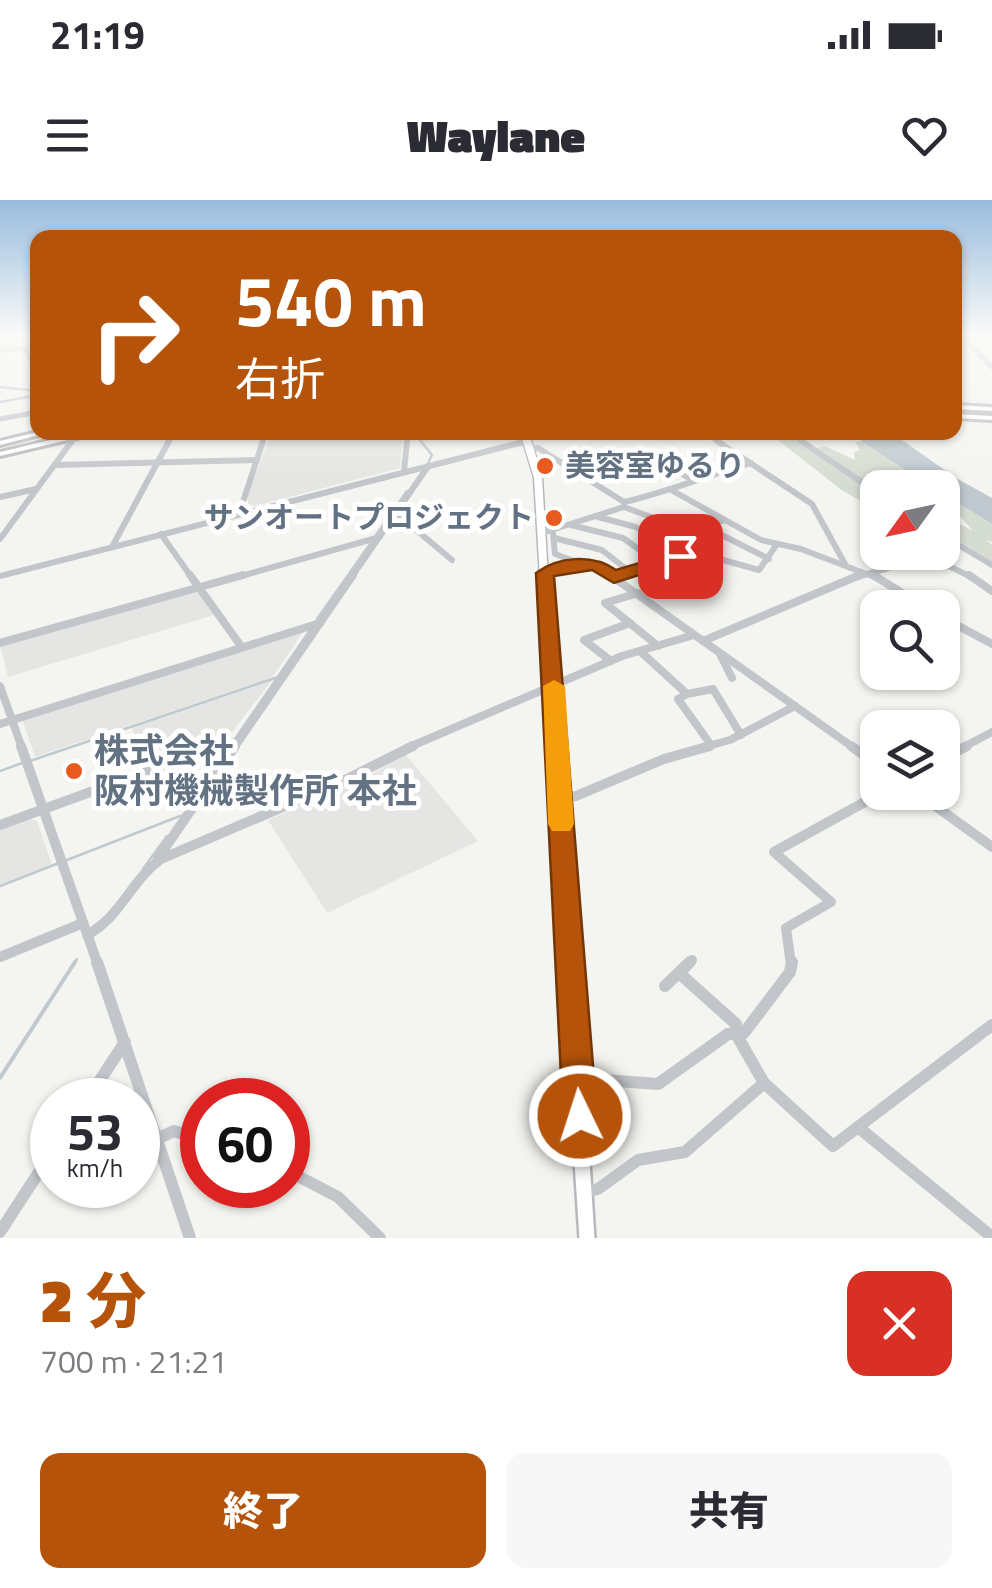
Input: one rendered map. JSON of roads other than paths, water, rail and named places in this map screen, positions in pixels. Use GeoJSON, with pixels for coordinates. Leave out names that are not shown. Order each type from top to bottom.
{"type":"FeatureCollection","features":[{"type":"Feature","properties":{"kind":"highway"},"geometry":{"type":"LineString","coordinates":[[962,414],[992,416]]}},
{"type":"Feature","properties":{"kind":"highway"},"geometry":{"type":"LineString","coordinates":[[0,446],[30,435]]}},
{"type":"Feature","properties":{"kind":"highway"},"geometry":{"type":"LineString","coordinates":[[0,446],[30,437]]}},
{"type":"Feature","properties":{"kind":"highway"},"geometry":{"type":"LineString","coordinates":[[0,446],[30,439]]}},
{"type":"Feature","properties":{"kind":"highway"},"geometry":{"type":"LineString","coordinates":[[0,446],[39,440]]}},
{"type":"Feature","properties":{"kind":"main road"},"geometry":{"type":"LineString","coordinates":[[525,440],[538,476],[550,534],[545,573],[587,1238]]}},
{"type":"Feature","properties":{"kind":"street"},"geometry":{"type":"LineString","coordinates":[[0,419],[30,413]]}},
{"type":"Feature","properties":{"kind":"street"},"geometry":{"type":"LineString","coordinates":[[0,539],[74,440]]}},
{"type":"Feature","properties":{"kind":"street"},"geometry":{"type":"LineString","coordinates":[[112,547],[170,440]]}},
{"type":"Feature","properties":{"kind":"street"},"geometry":{"type":"LineString","coordinates":[[238,514],[263,440]]}},
{"type":"Feature","properties":{"kind":"street"},"geometry":{"type":"LineString","coordinates":[[404,471],[407,440]]}},
{"type":"Feature","properties":{"kind":"street"},"geometry":{"type":"LineString","coordinates":[[0,576],[514,440]]}},
{"type":"Feature","properties":{"kind":"street"},"geometry":{"type":"LineString","coordinates":[[528,440],[651,518],[672,538]]}},
{"type":"Feature","properties":{"kind":"street"},"geometry":{"type":"LineString","coordinates":[[716,440],[812,504],[845,564]]}},
{"type":"Feature","properties":{"kind":"street"},"geometry":{"type":"LineString","coordinates":[[800,440],[860,481]]}},
{"type":"Feature","properties":{"kind":"street"},"geometry":{"type":"LineString","coordinates":[[55,465],[257,460]]}},
{"type":"Feature","properties":{"kind":"street"},"geometry":{"type":"LineString","coordinates":[[550,534],[598,518],[624,504],[750,463]]}},
{"type":"Feature","properties":{"kind":"street"},"geometry":{"type":"LineString","coordinates":[[0,957],[85,929],[103,928],[120,913],[429,465]]}},
{"type":"Feature","properties":{"kind":"street"},"geometry":{"type":"LineString","coordinates":[[676,470],[692,480]]}},
{"type":"Feature","properties":{"kind":"street"},"geometry":{"type":"LineString","coordinates":[[700,470],[708,475]]}},
{"type":"Feature","properties":{"kind":"street"},"geometry":{"type":"LineString","coordinates":[[0,497],[37,488]]}},
{"type":"Feature","properties":{"kind":"street"},"geometry":{"type":"LineString","coordinates":[[673,491],[778,544],[868,572],[897,590]]}},
{"type":"Feature","properties":{"kind":"street"},"geometry":{"type":"LineString","coordinates":[[396,513],[452,560]]}},
{"type":"Feature","properties":{"kind":"street"},"geometry":{"type":"LineString","coordinates":[[598,518],[636,527],[680,556]]}},
{"type":"Feature","properties":{"kind":"street"},"geometry":{"type":"LineString","coordinates":[[659,542],[725,520]]}},
{"type":"Feature","properties":{"kind":"street"},"geometry":{"type":"LineString","coordinates":[[571,525],[623,538],[658,563]]}},
{"type":"Feature","properties":{"kind":"street"},"geometry":{"type":"LineString","coordinates":[[706,528],[770,559]]}},
{"type":"Feature","properties":{"kind":"street"},"geometry":{"type":"LineString","coordinates":[[162,534],[242,646]]}},
{"type":"Feature","properties":{"kind":"street"},"geometry":{"type":"LineString","coordinates":[[550,534],[555,554],[596,565],[860,752]]}},
{"type":"Feature","properties":{"kind":"street"},"geometry":{"type":"LineString","coordinates":[[550,534],[602,550],[630,572]]}},
{"type":"Feature","properties":{"kind":"street"},"geometry":{"type":"LineString","coordinates":[[0,642],[380,537]]}},
{"type":"Feature","properties":{"kind":"street"},"geometry":{"type":"LineString","coordinates":[[614,577],[694,552],[759,570],[778,544]]}},
{"type":"Feature","properties":{"kind":"street"},"geometry":{"type":"LineString","coordinates":[[960,545],[992,565]]}},
{"type":"Feature","properties":{"kind":"street"},"geometry":{"type":"LineString","coordinates":[[156,861],[362,774],[396,752],[611,662],[698,638],[868,572],[929,555],[992,591]]}},
{"type":"Feature","properties":{"kind":"street"},"geometry":{"type":"LineString","coordinates":[[545,573],[583,564]]}},
{"type":"Feature","properties":{"kind":"street"},"geometry":{"type":"LineString","coordinates":[[638,593],[606,603],[658,646]]}},
{"type":"Feature","properties":{"kind":"street"},"geometry":{"type":"LineString","coordinates":[[6,722],[320,623]]}},
{"type":"Feature","properties":{"kind":"street"},"geometry":{"type":"LineString","coordinates":[[611,662],[584,640],[630,623]]}},
{"type":"Feature","properties":{"kind":"street"},"geometry":{"type":"LineString","coordinates":[[960,627],[992,644]]}},
{"type":"Feature","properties":{"kind":"street"},"geometry":{"type":"LineString","coordinates":[[641,652],[687,694]]}},
{"type":"Feature","properties":{"kind":"street"},"geometry":{"type":"LineString","coordinates":[[718,652],[732,678]]}},
{"type":"Feature","properties":{"kind":"street"},"geometry":{"type":"LineString","coordinates":[[0,686],[6,722],[43,809],[137,1078]]}},
{"type":"Feature","properties":{"kind":"street"},"geometry":{"type":"LineString","coordinates":[[711,745],[678,699],[713,689],[741,734]]}},
{"type":"Feature","properties":{"kind":"street"},"geometry":{"type":"LineString","coordinates":[[559,798],[576,796],[664,758],[741,734],[796,706]]}},
{"type":"Feature","properties":{"kind":"street"},"geometry":{"type":"LineString","coordinates":[[960,749],[992,732]]}},
{"type":"Feature","properties":{"kind":"street"},"geometry":{"type":"LineString","coordinates":[[0,825],[226,742],[238,743]]}},
{"type":"Feature","properties":{"kind":"street"},"geometry":{"type":"LineString","coordinates":[[577,1078],[658,1084],[728,1034],[744,1032],[790,972],[786,928],[831,902],[774,852],[860,804]]}},
{"type":"Feature","properties":{"kind":"street"},"geometry":{"type":"LineString","coordinates":[[941,810],[992,847]]}},
{"type":"Feature","properties":{"kind":"street"},"geometry":{"type":"LineString","coordinates":[[664,986],[692,960]]}},
{"type":"Feature","properties":{"kind":"street"},"geometry":{"type":"LineString","coordinates":[[679,972],[736,1024],[736,1034],[764,1083],[833,1146],[992,1025]]}},
{"type":"Feature","properties":{"kind":"street"},"geometry":{"type":"LineString","coordinates":[[101,1078],[125,1042]]}},
{"type":"Feature","properties":{"kind":"street"},"geometry":{"type":"LineString","coordinates":[[585,1192],[598,1189],[638,1160],[685,1152],[764,1083]]}},
{"type":"Feature","properties":{"kind":"street"},"geometry":{"type":"LineString","coordinates":[[858,1127],[992,1237]]}},
{"type":"Feature","properties":{"kind":"street"},"geometry":{"type":"LineString","coordinates":[[160,1144],[190,1238]]}},
{"type":"Feature","properties":{"kind":"street"},"geometry":{"type":"LineString","coordinates":[[310,1183],[338,1198],[380,1238]]}},
{"type":"Feature","properties":{"kind":"street"},"geometry":{"type":"LineString","coordinates":[[0,1232],[30,1186]]}},
{"type":"Feature","properties":{"kind":"waterway"},"geometry":{"type":"LineString","coordinates":[[0,387],[30,390]]}},
{"type":"Feature","properties":{"kind":"waterway"},"geometry":{"type":"LineString","coordinates":[[0,402],[30,396]]}},
{"type":"Feature","properties":{"kind":"waterway"},"geometry":{"type":"LineString","coordinates":[[420,440],[432,455],[429,461]]}},
{"type":"Feature","properties":{"kind":"waterway"},"geometry":{"type":"LineString","coordinates":[[374,538],[407,491]]}},
{"type":"Feature","properties":{"kind":"waterway"},"geometry":{"type":"LineString","coordinates":[[317,619],[370,544]]}},
{"type":"Feature","properties":{"kind":"waterway"},"geometry":{"type":"LineString","coordinates":[[278,677],[310,630]]}},
{"type":"Feature","properties":{"kind":"waterway"},"geometry":{"type":"LineString","coordinates":[[30,761],[278,677]]}},
{"type":"Feature","properties":{"kind":"waterway"},"geometry":{"type":"LineString","coordinates":[[235,739],[278,677]]}},
{"type":"Feature","properties":{"kind":"waterway"},"geometry":{"type":"LineString","coordinates":[[0,771],[22,763]]}},
{"type":"Feature","properties":{"kind":"waterway"},"geometry":{"type":"LineString","coordinates":[[67,860],[180,816]]}},
{"type":"Feature","properties":{"kind":"waterway"},"geometry":{"type":"LineString","coordinates":[[143,869],[167,836]]}},
{"type":"Feature","properties":{"kind":"waterway"},"geometry":{"type":"LineString","coordinates":[[0,886],[59,863]]}},
{"type":"Feature","properties":{"kind":"waterway"},"geometry":{"type":"LineString","coordinates":[[0,1078],[75,962]]}},
{"type":"Feature","properties":{"kind":"place","name":"美容室ゆるり"},"geometry":{"type":"Point","coordinates":[545,466]}},
{"type":"Feature","properties":{"kind":"place","name":"サンオートプロジェクト"},"geometry":{"type":"Point","coordinates":[554,518]}},
{"type":"Feature","properties":{"kind":"place","name":"株式会社 阪村機械製作所 本社"},"geometry":{"type":"Point","coordinates":[74,771]}}]}
